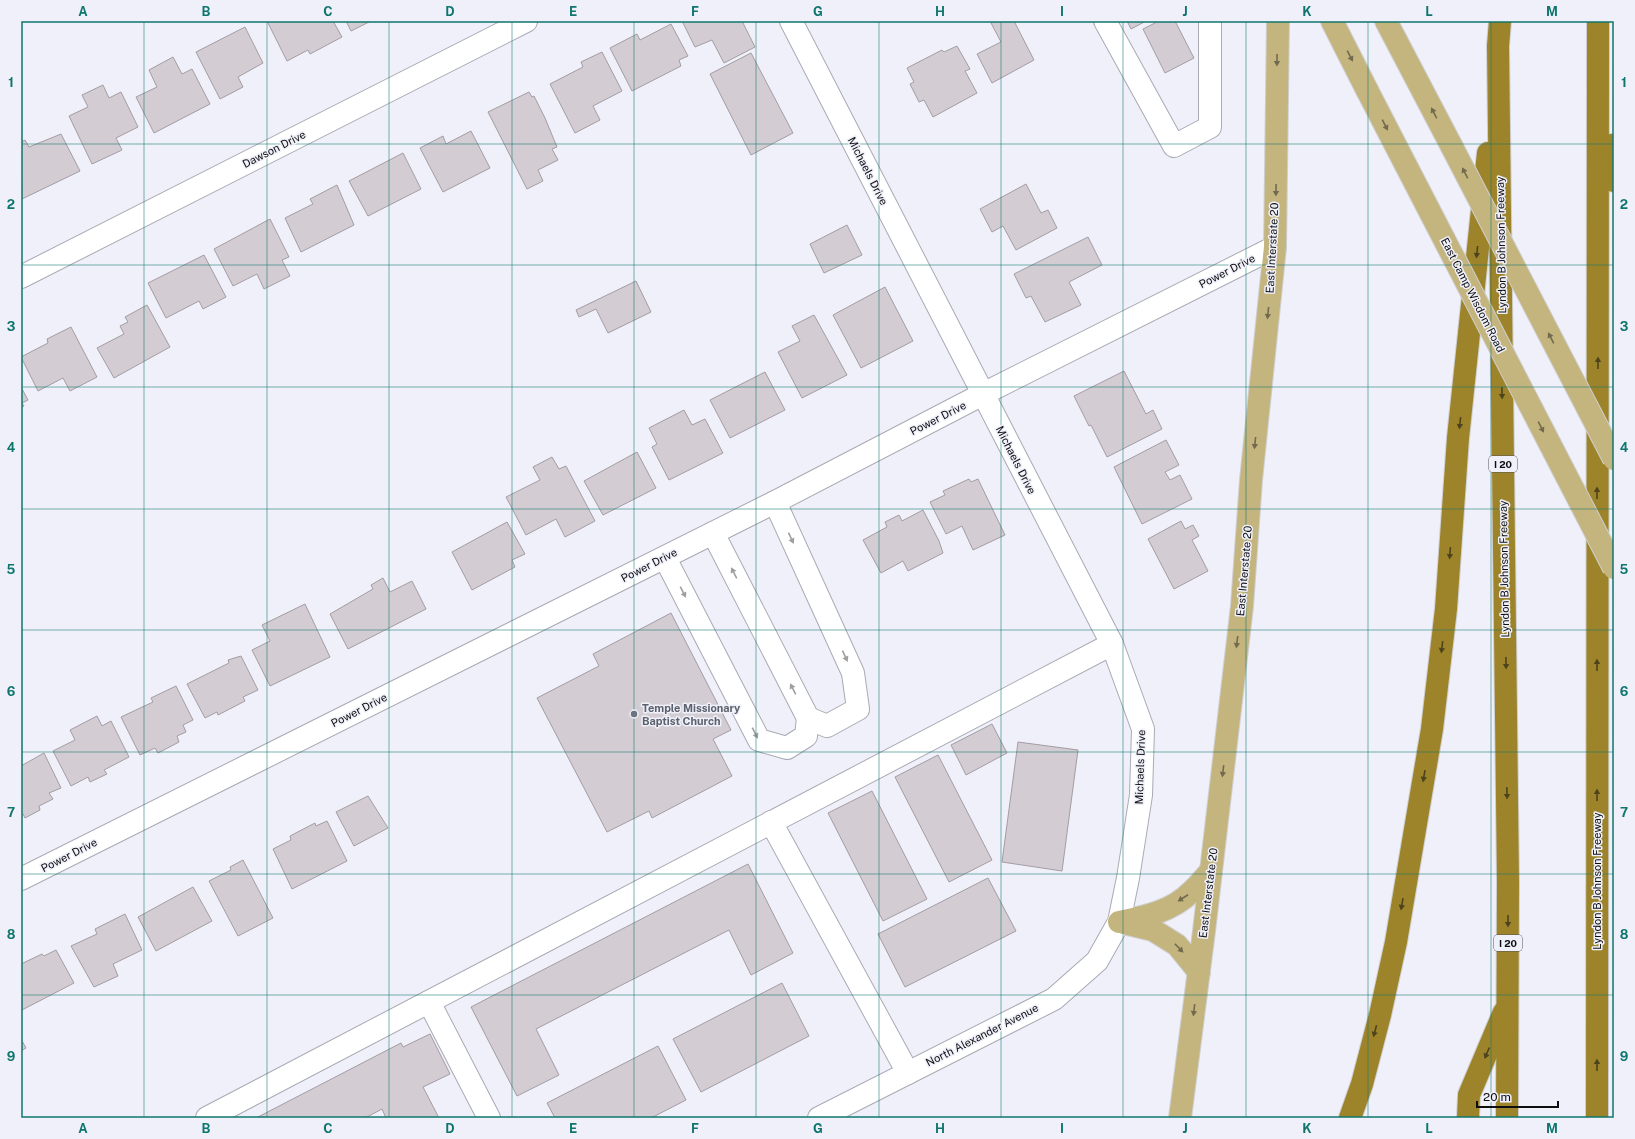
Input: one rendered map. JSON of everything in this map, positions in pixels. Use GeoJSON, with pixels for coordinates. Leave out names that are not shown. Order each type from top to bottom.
{"type":"FeatureCollection","features":[{"type":"Feature","properties":{"kind":"highway","name":"Lyndon B Johnson Freeway"},"geometry":{"type":"LineString","coordinates":[[1500,21],[1498,46],[1508,882],[1507,1118]]}},
{"type":"Feature","properties":{"kind":"highway","name":"Lyndon B Johnson Freeway"},"geometry":{"type":"LineString","coordinates":[[1596,1118],[1599,21]]}},
{"type":"Feature","properties":{"kind":"highway"},"geometry":{"type":"LineString","coordinates":[[1599,21],[1614,181]]}},
{"type":"Feature","properties":{"kind":"highway"},"geometry":{"type":"LineString","coordinates":[[1350,1118],[1362,1084],[1380,1015],[1396,942],[1432,729],[1446,609],[1458,438],[1498,46]]}},
{"type":"Feature","properties":{"kind":"highway"},"geometry":{"type":"LineString","coordinates":[[1468,1118],[1469,1095],[1507,1004]]}},
{"type":"Feature","properties":{"kind":"main road","name":"East Interstate 20"},"geometry":{"type":"LineString","coordinates":[[1180,1118],[1199,972],[1242,606],[1251,480],[1275,247],[1278,21]]}},
{"type":"Feature","properties":{"kind":"main road","name":"East Camp Wisdom Road"},"geometry":{"type":"LineString","coordinates":[[1332,21],[1614,568]]}},
{"type":"Feature","properties":{"kind":"main road"},"geometry":{"type":"LineString","coordinates":[[1386,21],[1614,459]]}},
{"type":"Feature","properties":{"kind":"main road"},"geometry":{"type":"LineString","coordinates":[[1119,922],[1143,917],[1164,910],[1191,892],[1211,870]]}},
{"type":"Feature","properties":{"kind":"main road"},"geometry":{"type":"LineString","coordinates":[[1119,922],[1153,930],[1177,945],[1199,972]]}},
{"type":"Feature","properties":{"kind":"street","name":"Dawson Drive"},"geometry":{"type":"LineString","coordinates":[[21,277],[526,21]]}},
{"type":"Feature","properties":{"kind":"street","name":"Michaels Drive"},"geometry":{"type":"LineString","coordinates":[[791,21],[1112,644],[1144,729],[1141,795],[1128,878],[1119,922]]}},
{"type":"Feature","properties":{"kind":"street"},"geometry":{"type":"LineString","coordinates":[[1105,21],[1174,146],[1210,127],[1210,21]]}},
{"type":"Feature","properties":{"kind":"street","name":"Power Drive"},"geometry":{"type":"LineString","coordinates":[[21,879],[665,558],[983,394],[1275,247]]}},
{"type":"Feature","properties":{"kind":"street"},"geometry":{"type":"LineString","coordinates":[[775,502],[853,673],[858,709],[827,726],[808,718]]}},
{"type":"Feature","properties":{"kind":"street"},"geometry":{"type":"LineString","coordinates":[[665,558],[759,740],[787,748],[806,736],[808,718],[713,533]]}},
{"type":"Feature","properties":{"kind":"street"},"geometry":{"type":"LineString","coordinates":[[207,1118],[1112,644]]}},
{"type":"Feature","properties":{"kind":"street"},"geometry":{"type":"LineString","coordinates":[[771,822],[908,1073]]}},
{"type":"Feature","properties":{"kind":"street","name":"North Alexander Avenue"},"geometry":{"type":"LineString","coordinates":[[819,1118],[1054,999],[1097,961],[1119,922]]}},
{"type":"Feature","properties":{"kind":"street"},"geometry":{"type":"LineString","coordinates":[[429,1002],[489,1118]]}},
{"type":"Feature","properties":{"kind":"building"},"geometry":{"type":"Polygon","coordinates":[[[267,21],[333,21],[342,37],[310,54],[308,50],[287,61],[267,21]]]}},
{"type":"Feature","properties":{"kind":"building"},"geometry":{"type":"Polygon","coordinates":[[[346,21],[371,21],[351,31],[346,21]]]}},
{"type":"Feature","properties":{"kind":"building"},"geometry":{"type":"Polygon","coordinates":[[[682,21],[742,21],[755,47],[724,63],[712,40],[695,47],[682,21]]]}},
{"type":"Feature","properties":{"kind":"building"},"geometry":{"type":"Polygon","coordinates":[[[995,21],[1014,21],[1034,60],[992,83],[977,54],[1001,42],[991,23],[995,21]]]}},
{"type":"Feature","properties":{"kind":"building"},"geometry":{"type":"Polygon","coordinates":[[[1127,21],[1146,21],[1131,29],[1127,21]]]}},
{"type":"Feature","properties":{"kind":"building"},"geometry":{"type":"Polygon","coordinates":[[[1159,21],[1175,21],[1194,58],[1165,73],[1143,29],[1159,21]]]}},
{"type":"Feature","properties":{"kind":"building"},"geometry":{"type":"Polygon","coordinates":[[[671,24],[688,56],[679,60],[681,66],[632,91],[610,48],[637,34],[640,40],[671,24]]]}},
{"type":"Feature","properties":{"kind":"building"},"geometry":{"type":"Polygon","coordinates":[[[245,27],[263,63],[238,77],[243,87],[220,99],[196,52],[245,27]]]}},
{"type":"Feature","properties":{"kind":"building"},"geometry":{"type":"Polygon","coordinates":[[[957,46],[970,69],[965,71],[977,93],[933,117],[924,100],[919,102],[910,84],[914,82],[907,68],[942,50],[944,52],[957,46]]]}},
{"type":"Feature","properties":{"kind":"building"},"geometry":{"type":"Polygon","coordinates":[[[602,52],[622,91],[593,106],[600,120],[575,133],[550,84],[583,67],[581,62],[602,52]]]}},
{"type":"Feature","properties":{"kind":"building"},"geometry":{"type":"Polygon","coordinates":[[[751,53],[793,133],[751,155],[710,74],[751,53]]]}},
{"type":"Feature","properties":{"kind":"building"},"geometry":{"type":"Polygon","coordinates":[[[173,57],[182,74],[192,69],[210,104],[154,133],[136,97],[157,87],[149,70],[173,57]]]}},
{"type":"Feature","properties":{"kind":"building"},"geometry":{"type":"Polygon","coordinates":[[[103,85],[109,98],[121,92],[138,127],[116,138],[122,150],[92,164],[69,116],[88,107],[82,95],[103,85]]]}},
{"type":"Feature","properties":{"kind":"building"},"geometry":{"type":"Polygon","coordinates":[[[529,92],[532,97],[534,96],[545,118],[557,147],[552,149],[558,160],[538,170],[543,181],[527,189],[488,112],[529,92]]]}},
{"type":"Feature","properties":{"kind":"building"},"geometry":{"type":"Polygon","coordinates":[[[471,131],[490,168],[443,192],[420,148],[443,136],[446,144],[471,131]]]}},
{"type":"Feature","properties":{"kind":"building"},"geometry":{"type":"Polygon","coordinates":[[[61,134],[80,171],[22,199],[21,142],[25,140],[29,147],[61,134]]]}},
{"type":"Feature","properties":{"kind":"building"},"geometry":{"type":"Polygon","coordinates":[[[403,153],[421,189],[368,216],[349,181],[403,153]]]}},
{"type":"Feature","properties":{"kind":"building"},"geometry":{"type":"Polygon","coordinates":[[[1026,184],[1041,213],[1048,210],[1057,228],[1016,250],[1003,226],[992,232],[980,209],[1026,184]]]}},
{"type":"Feature","properties":{"kind":"building"},"geometry":{"type":"Polygon","coordinates":[[[337,185],[354,225],[301,252],[285,218],[313,204],[310,199],[337,185]]]}},
{"type":"Feature","properties":{"kind":"building"},"geometry":{"type":"Polygon","coordinates":[[[270,219],[289,257],[282,260],[290,276],[264,289],[257,274],[233,286],[214,249],[270,219]]]}},
{"type":"Feature","properties":{"kind":"building"},"geometry":{"type":"Polygon","coordinates":[[[847,225],[862,255],[824,273],[810,244],[847,225]]]}},
{"type":"Feature","properties":{"kind":"building"},"geometry":{"type":"Polygon","coordinates":[[[1088,237],[1102,265],[1069,282],[1081,305],[1045,322],[1031,296],[1026,298],[1014,274],[1088,237]]]}},
{"type":"Feature","properties":{"kind":"building"},"geometry":{"type":"Polygon","coordinates":[[[204,255],[226,297],[203,309],[199,301],[166,318],[148,283],[204,255]]]}},
{"type":"Feature","properties":{"kind":"building"},"geometry":{"type":"Polygon","coordinates":[[[636,281],[651,312],[608,333],[596,309],[579,317],[576,310],[636,281]]]}},
{"type":"Feature","properties":{"kind":"building"},"geometry":{"type":"Polygon","coordinates":[[[885,287],[913,341],[861,368],[833,315],[885,287]]]}},
{"type":"Feature","properties":{"kind":"building"},"geometry":{"type":"Polygon","coordinates":[[[147,305],[170,347],[114,378],[97,348],[124,334],[120,326],[128,322],[125,317],[147,305]]]}},
{"type":"Feature","properties":{"kind":"building"},"geometry":{"type":"Polygon","coordinates":[[[814,315],[847,375],[802,398],[778,352],[800,341],[792,326],[814,315]]]}},
{"type":"Feature","properties":{"kind":"building"},"geometry":{"type":"Polygon","coordinates":[[[71,327],[97,377],[70,391],[63,378],[38,391],[21,357],[48,343],[47,339],[71,327]]]}},
{"type":"Feature","properties":{"kind":"building"},"geometry":{"type":"Polygon","coordinates":[[[1124,371],[1146,414],[1153,410],[1162,429],[1107,457],[1074,396],[1124,371]]]}},
{"type":"Feature","properties":{"kind":"building"},"geometry":{"type":"Polygon","coordinates":[[[765,372],[785,410],[730,438],[710,400],[765,372]]]}},
{"type":"Feature","properties":{"kind":"building"},"geometry":{"type":"Polygon","coordinates":[[[21,387],[28,400],[22,403],[24,406],[21,408],[21,387]]]}},
{"type":"Feature","properties":{"kind":"building"},"geometry":{"type":"Polygon","coordinates":[[[684,410],[692,425],[705,419],[723,453],[669,480],[652,447],[657,444],[649,428],[684,410]]]}},
{"type":"Feature","properties":{"kind":"building"},"geometry":{"type":"Polygon","coordinates":[[[1166,440],[1179,465],[1165,472],[1170,480],[1180,475],[1192,499],[1142,524],[1114,467],[1166,440]]]}},
{"type":"Feature","properties":{"kind":"building"},"geometry":{"type":"Polygon","coordinates":[[[637,452],[656,488],[603,515],[584,481],[637,452]]]}},
{"type":"Feature","properties":{"kind":"building"},"geometry":{"type":"Polygon","coordinates":[[[552,457],[559,469],[566,466],[595,521],[565,537],[556,519],[526,535],[506,497],[540,480],[533,467],[552,457]]]}},
{"type":"Feature","properties":{"kind":"building"},"geometry":{"type":"Polygon","coordinates":[[[969,479],[971,482],[978,479],[1005,535],[973,550],[962,526],[946,534],[930,502],[945,495],[943,491],[969,479]]]}},
{"type":"Feature","properties":{"kind":"building"},"geometry":{"type":"Polygon","coordinates":[[[923,510],[939,541],[943,553],[908,571],[903,561],[881,573],[863,540],[887,527],[885,522],[899,515],[902,521],[923,510]]]}},
{"type":"Feature","properties":{"kind":"building"},"geometry":{"type":"Polygon","coordinates":[[[1181,521],[1185,529],[1193,525],[1199,536],[1192,540],[1208,571],[1174,589],[1148,539],[1181,521]]]}},
{"type":"Feature","properties":{"kind":"building"},"geometry":{"type":"Polygon","coordinates":[[[507,522],[525,554],[512,560],[515,567],[472,590],[452,552],[507,522]]]}},
{"type":"Feature","properties":{"kind":"building"},"geometry":{"type":"Polygon","coordinates":[[[383,578],[390,592],[412,581],[426,609],[348,649],[330,614],[373,589],[371,585],[383,578]]]}},
{"type":"Feature","properties":{"kind":"building"},"geometry":{"type":"Polygon","coordinates":[[[305,604],[330,657],[270,686],[252,650],[270,641],[262,625],[305,604]]]}},
{"type":"Feature","properties":{"kind":"building","name":"Temple Missionary Baptist Church"},"geometry":{"type":"Polygon","coordinates":[[[671,613],[731,730],[713,739],[732,776],[652,818],[649,811],[607,832],[537,698],[599,666],[593,654],[671,613]]]}},
{"type":"Feature","properties":{"kind":"building"},"geometry":{"type":"Polygon","coordinates":[[[241,656],[258,690],[243,697],[245,701],[218,715],[217,712],[205,718],[187,684],[229,663],[228,660],[241,656]]]}},
{"type":"Feature","properties":{"kind":"building"},"geometry":{"type":"Polygon","coordinates":[[[176,686],[193,720],[183,725],[186,732],[177,736],[179,742],[158,753],[155,748],[140,755],[121,717],[153,702],[151,698],[176,686]]]}},
{"type":"Feature","properties":{"kind":"building"},"geometry":{"type":"Polygon","coordinates":[[[97,716],[102,726],[111,721],[129,757],[104,770],[107,774],[90,782],[88,777],[71,786],[53,751],[75,740],[70,730],[97,716]]]}},
{"type":"Feature","properties":{"kind":"building"},"geometry":{"type":"Polygon","coordinates":[[[992,724],[1007,753],[966,775],[951,745],[992,724]]]}},
{"type":"Feature","properties":{"kind":"building"},"geometry":{"type":"Polygon","coordinates":[[[1018,742],[1078,750],[1062,871],[1002,862],[1018,742]]]}},
{"type":"Feature","properties":{"kind":"building"},"geometry":{"type":"Polygon","coordinates":[[[44,753],[61,788],[49,793],[53,799],[39,806],[40,810],[25,818],[23,814],[21,815],[21,766],[44,753]]]}},
{"type":"Feature","properties":{"kind":"building"},"geometry":{"type":"Polygon","coordinates":[[[938,755],[992,860],[949,882],[895,777],[938,755]]]}},
{"type":"Feature","properties":{"kind":"building"},"geometry":{"type":"Polygon","coordinates":[[[872,791],[927,899],[883,921],[828,813],[872,791]]]}},
{"type":"Feature","properties":{"kind":"building"},"geometry":{"type":"Polygon","coordinates":[[[368,796],[388,828],[354,846],[336,812],[368,796]]]}},
{"type":"Feature","properties":{"kind":"building"},"geometry":{"type":"Polygon","coordinates":[[[327,821],[347,861],[292,889],[273,849],[291,840],[290,836],[315,823],[316,826],[327,821]]]}},
{"type":"Feature","properties":{"kind":"building"},"geometry":{"type":"Polygon","coordinates":[[[243,860],[273,918],[238,936],[209,881],[231,870],[230,867],[243,860]]]}},
{"type":"Feature","properties":{"kind":"building"},"geometry":{"type":"Polygon","coordinates":[[[748,864],[793,953],[751,975],[729,930],[536,1029],[559,1075],[517,1096],[471,1007],[748,864]]]}},
{"type":"Feature","properties":{"kind":"building"},"geometry":{"type":"Polygon","coordinates":[[[988,878],[1016,931],[905,987],[878,934],[988,878]]]}},
{"type":"Feature","properties":{"kind":"building"},"geometry":{"type":"Polygon","coordinates":[[[193,887],[212,921],[156,951],[138,917],[193,887]]]}},
{"type":"Feature","properties":{"kind":"building"},"geometry":{"type":"Polygon","coordinates":[[[125,914],[142,950],[113,964],[118,976],[94,987],[71,946],[97,934],[95,929],[125,914]]]}},
{"type":"Feature","properties":{"kind":"building"},"geometry":{"type":"Polygon","coordinates":[[[56,950],[74,983],[22,1010],[21,964],[42,954],[44,956],[56,950]]]}},
{"type":"Feature","properties":{"kind":"building"},"geometry":{"type":"Polygon","coordinates":[[[782,983],[809,1036],[701,1092],[673,1039],[782,983]]]}},
{"type":"Feature","properties":{"kind":"building"},"geometry":{"type":"Polygon","coordinates":[[[430,1034],[450,1074],[423,1087],[439,1118],[386,1118],[382,1109],[365,1118],[256,1118],[401,1043],[403,1047],[430,1034]]]}},
{"type":"Feature","properties":{"kind":"building"},"geometry":{"type":"Polygon","coordinates":[[[21,1039],[26,1048],[21,1051],[21,1039]]]}},
{"type":"Feature","properties":{"kind":"building"},"geometry":{"type":"Polygon","coordinates":[[[658,1046],[686,1100],[651,1118],[555,1118],[547,1103],[658,1046]]]}},
{"type":"Feature","properties":{"kind":"place","name":"Temple Missionary Baptist Church"},"geometry":{"type":"Point","coordinates":[634,714]}}]}
